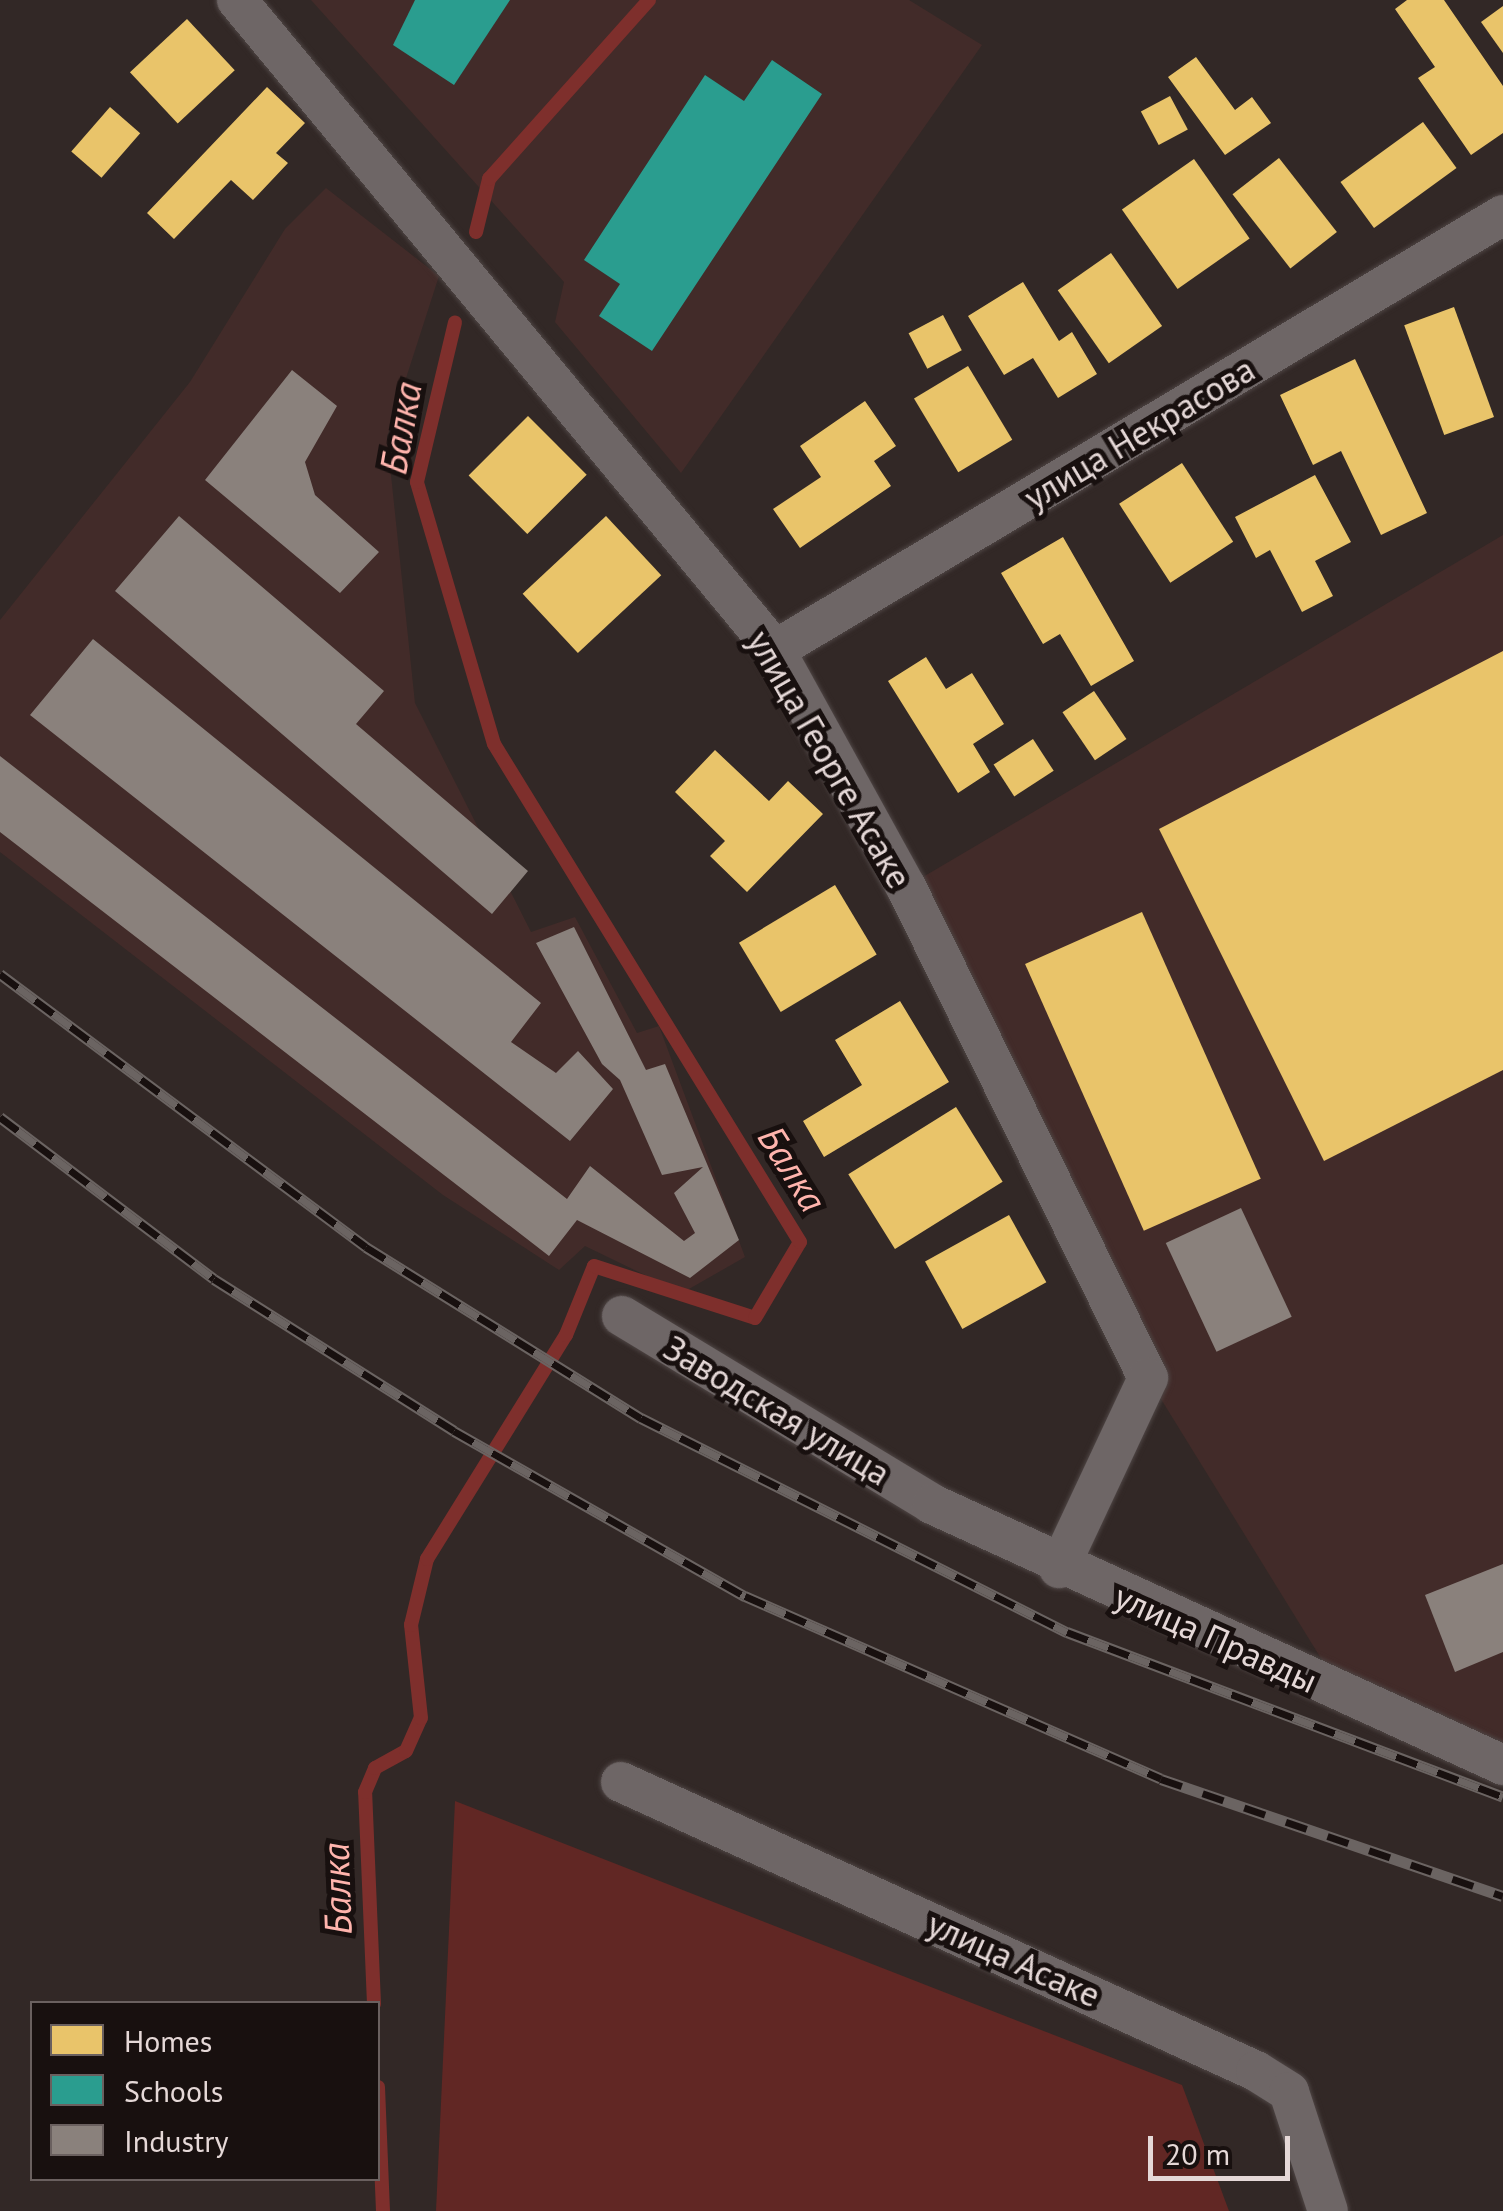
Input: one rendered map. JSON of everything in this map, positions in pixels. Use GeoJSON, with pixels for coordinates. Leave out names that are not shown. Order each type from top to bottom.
{"type":"FeatureCollection","features":[{"type":"Feature","properties":{"kind":"street","name":"улица Георге Асаке"},"geometry":{"type":"LineString","coordinates":[[237,0],[775,650],[906,887],[1148,1378],[1059,1568]]}},
{"type":"Feature","properties":{"kind":"street","name":"улица Некрасова"},"geometry":{"type":"LineString","coordinates":[[775,650],[1503,215]]}},
{"type":"Feature","properties":{"kind":"street","name":"Заводская улица"},"geometry":{"type":"LineString","coordinates":[[622,1316],[932,1504]]}},
{"type":"Feature","properties":{"kind":"street","name":"улица Правды"},"geometry":{"type":"LineString","coordinates":[[932,1504],[1059,1568],[1503,1765]]}},
{"type":"Feature","properties":{"kind":"street","name":"улица Асаке"},"geometry":{"type":"LineString","coordinates":[[621,1782],[1256,2071],[1289,2092],[1328,2211]]}},
{"type":"Feature","properties":{"kind":"shaded area"},"geometry":{"type":"Polygon","coordinates":[[[311,0],[909,0],[982,45],[681,473],[555,322],[564,282],[311,0]]]}},
{"type":"Feature","properties":{"kind":"shaded area"},"geometry":{"type":"Polygon","coordinates":[[[326,188],[439,276],[387,437],[415,703],[531,932],[575,917],[637,1033],[659,1026],[745,1257],[682,1293],[585,1246],[559,1270],[443,1195],[0,852],[0,620],[190,382],[285,229],[326,188]]]}},
{"type":"Feature","properties":{"kind":"shaded area"},"geometry":{"type":"Polygon","coordinates":[[[1503,535],[1503,1765],[1343,1694],[1148,1378],[906,887],[1503,535]]]}},
{"type":"Feature","properties":{"kind":"shaded area"},"geometry":{"type":"Polygon","coordinates":[[[455,1801],[1182,2085],[1229,2211],[436,2211],[455,1801]]]}},
{"type":"Feature","properties":{"kind":"building: Homes"},"geometry":{"type":"Polygon","coordinates":[[[1407,0],[1444,0],[1503,86],[1503,133],[1471,155],[1418,78],[1435,67],[1395,9],[1407,0]]]}},
{"type":"Feature","properties":{"kind":"building: Homes"},"geometry":{"type":"Polygon","coordinates":[[[1503,6],[1503,53],[1481,22],[1503,6]]]}},
{"type":"Feature","properties":{"kind":"building: Homes"},"geometry":{"type":"Polygon","coordinates":[[[187,19],[235,70],[178,123],[130,72],[187,19]]]}},
{"type":"Feature","properties":{"kind":"building: Homes"},"geometry":{"type":"Polygon","coordinates":[[[1196,57],[1235,110],[1252,97],[1271,123],[1225,155],[1168,77],[1196,57]]]}},
{"type":"Feature","properties":{"kind":"building: Homes"},"geometry":{"type":"Polygon","coordinates":[[[267,87],[305,123],[276,153],[288,163],[253,200],[231,180],[174,239],[147,213],[267,87]]]}},
{"type":"Feature","properties":{"kind":"building: Homes"},"geometry":{"type":"Polygon","coordinates":[[[1170,96],[1188,130],[1159,145],[1141,111],[1170,96]]]}},
{"type":"Feature","properties":{"kind":"building: Homes"},"geometry":{"type":"Polygon","coordinates":[[[110,107],[140,133],[101,178],[71,152],[110,107]]]}},
{"type":"Feature","properties":{"kind":"building: Homes"},"geometry":{"type":"Polygon","coordinates":[[[1423,122],[1457,168],[1374,228],[1340,182],[1423,122]]]}},
{"type":"Feature","properties":{"kind":"building: Homes"},"geometry":{"type":"Polygon","coordinates":[[[1279,158],[1337,232],[1290,268],[1233,194],[1279,158]]]}},
{"type":"Feature","properties":{"kind":"building: Homes"},"geometry":{"type":"Polygon","coordinates":[[[1194,159],[1250,238],[1178,289],[1122,209],[1194,159]]]}},
{"type":"Feature","properties":{"kind":"building: Homes"},"geometry":{"type":"Polygon","coordinates":[[[1111,253],[1162,326],[1109,363],[1058,290],[1111,253]]]}},
{"type":"Feature","properties":{"kind":"building: Homes"},"geometry":{"type":"Polygon","coordinates":[[[1023,282],[1059,341],[1072,332],[1097,374],[1058,398],[1033,358],[1004,375],[968,316],[1023,282]]]}},
{"type":"Feature","properties":{"kind":"building: Homes"},"geometry":{"type":"Polygon","coordinates":[[[1454,307],[1494,417],[1444,435],[1404,325],[1454,307]]]}},
{"type":"Feature","properties":{"kind":"building: Homes"},"geometry":{"type":"Polygon","coordinates":[[[943,315],[962,350],[927,369],[909,333],[943,315]]]}},
{"type":"Feature","properties":{"kind":"building: Homes"},"geometry":{"type":"Polygon","coordinates":[[[1355,359],[1427,513],[1381,535],[1341,451],[1313,465],[1280,395],[1355,359]]]}},
{"type":"Feature","properties":{"kind":"building: Homes"},"geometry":{"type":"Polygon","coordinates":[[[968,366],[1012,440],[958,472],[914,398],[968,366]]]}},
{"type":"Feature","properties":{"kind":"building: Homes"},"geometry":{"type":"Polygon","coordinates":[[[865,401],[896,446],[874,461],[891,486],[800,548],[773,509],[821,477],[800,446],[865,401]]]}},
{"type":"Feature","properties":{"kind":"building: Homes"},"geometry":{"type":"Polygon","coordinates":[[[528,416],[587,475],[527,534],[469,475],[528,416]]]}},
{"type":"Feature","properties":{"kind":"building: Homes"},"geometry":{"type":"Polygon","coordinates":[[[1182,463],[1233,542],[1170,583],[1119,504],[1182,463]]]}},
{"type":"Feature","properties":{"kind":"building: Homes"},"geometry":{"type":"Polygon","coordinates":[[[1315,475],[1351,542],[1315,561],[1333,596],[1302,612],[1270,550],[1256,558],[1235,517],[1315,475]]]}},
{"type":"Feature","properties":{"kind":"building: Homes"},"geometry":{"type":"Polygon","coordinates":[[[606,516],[661,575],[578,653],[523,594],[606,516]]]}},
{"type":"Feature","properties":{"kind":"building: Homes"},"geometry":{"type":"Polygon","coordinates":[[[1063,537],[1134,661],[1091,686],[1060,634],[1043,644],[1001,573],[1063,537]]]}},
{"type":"Feature","properties":{"kind":"building: Homes"},"geometry":{"type":"Polygon","coordinates":[[[1503,651],[1503,1070],[1324,1161],[1159,829],[1503,651]]]}},
{"type":"Feature","properties":{"kind":"building: Homes"},"geometry":{"type":"Polygon","coordinates":[[[926,657],[946,689],[972,673],[1004,724],[973,744],[990,772],[958,793],[888,681],[926,657]]]}},
{"type":"Feature","properties":{"kind":"building: Homes"},"geometry":{"type":"Polygon","coordinates":[[[1094,691],[1126,739],[1095,760],[1062,712],[1094,691]]]}},
{"type":"Feature","properties":{"kind":"building: Homes"},"geometry":{"type":"Polygon","coordinates":[[[1033,739],[1054,771],[1014,796],[994,765],[1033,739]]]}},
{"type":"Feature","properties":{"kind":"building: Homes"},"geometry":{"type":"Polygon","coordinates":[[[715,750],[769,801],[788,781],[823,814],[747,892],[710,856],[725,841],[675,792],[715,750]]]}},
{"type":"Feature","properties":{"kind":"building: Homes"},"geometry":{"type":"Polygon","coordinates":[[[835,885],[877,954],[781,1012],[739,943],[835,885]]]}},
{"type":"Feature","properties":{"kind":"building: Homes"},"geometry":{"type":"Polygon","coordinates":[[[1142,912],[1261,1179],[1144,1231],[1025,964],[1142,912]]]}},
{"type":"Feature","properties":{"kind":"building: Homes"},"geometry":{"type":"Polygon","coordinates":[[[900,1001],[949,1082],[824,1157],[803,1121],[862,1085],[835,1040],[900,1001]]]}},
{"type":"Feature","properties":{"kind":"building: Homes"},"geometry":{"type":"Polygon","coordinates":[[[956,1107],[1003,1182],[895,1249],[848,1174],[956,1107]]]}},
{"type":"Feature","properties":{"kind":"building: Homes"},"geometry":{"type":"Polygon","coordinates":[[[1009,1215],[1046,1282],[962,1329],[925,1262],[1009,1215]]]}},
{"type":"Feature","properties":{"kind":"building: Schools"},"geometry":{"type":"Polygon","coordinates":[[[415,0],[510,0],[454,85],[393,45],[415,0]]]}},
{"type":"Feature","properties":{"kind":"building: Schools"},"geometry":{"type":"Polygon","coordinates":[[[772,60],[822,94],[652,351],[599,316],[620,284],[584,260],[705,75],[744,101],[772,60]]]}},
{"type":"Feature","properties":{"kind":"building: Industry"},"geometry":{"type":"Polygon","coordinates":[[[292,370],[337,406],[305,462],[315,495],[379,552],[340,593],[205,480],[292,370]]]}},
{"type":"Feature","properties":{"kind":"building: Industry"},"geometry":{"type":"Polygon","coordinates":[[[179,516],[384,691],[356,724],[528,871],[492,914],[115,591],[179,516]]]}},
{"type":"Feature","properties":{"kind":"building: Industry"},"geometry":{"type":"Polygon","coordinates":[[[93,639],[541,1003],[511,1042],[556,1073],[578,1051],[613,1089],[570,1141],[30,715],[93,639]]]}},
{"type":"Feature","properties":{"kind":"building: Industry"},"geometry":{"type":"Polygon","coordinates":[[[0,756],[567,1199],[590,1166],[684,1241],[695,1233],[674,1193],[703,1167],[662,1175],[620,1080],[602,1064],[536,943],[574,927],[646,1070],[665,1064],[739,1240],[690,1278],[577,1220],[549,1256],[0,832],[0,756]]]}},
{"type":"Feature","properties":{"kind":"building: Industry"},"geometry":{"type":"Polygon","coordinates":[[[1241,1208],[1292,1317],[1216,1352],[1166,1243],[1241,1208]]]}},
{"type":"Feature","properties":{"kind":"building: Industry"},"geometry":{"type":"Polygon","coordinates":[[[1503,1564],[1503,1652],[1455,1672],[1425,1595],[1503,1564]]]}},
{"type":"Feature","properties":{"kind":"waterway","name":"Балка"},"geometry":{"type":"LineString","coordinates":[[476,232],[489,179],[649,0]]}},
{"type":"Feature","properties":{"kind":"waterway","name":"Балка"},"geometry":{"type":"LineString","coordinates":[[374,2001],[365,1792],[375,1768],[406,1751],[421,1718],[411,1625],[427,1559],[566,1335],[594,1266],[755,1318],[800,1242],[494,744],[417,482],[455,322]]}},
{"type":"Feature","properties":{"kind":"waterway","name":"Балка"},"geometry":{"type":"LineString","coordinates":[[380,2137],[383,2211]]}},
{"type":"Feature","properties":{"kind":"railway"},"geometry":{"type":"LineString","coordinates":[[0,974],[366,1247],[641,1418],[1067,1632],[1503,1797]]}},
{"type":"Feature","properties":{"kind":"railway"},"geometry":{"type":"LineString","coordinates":[[0,1117],[214,1279],[454,1431],[745,1596],[1161,1779],[1503,1896]]}}]}
